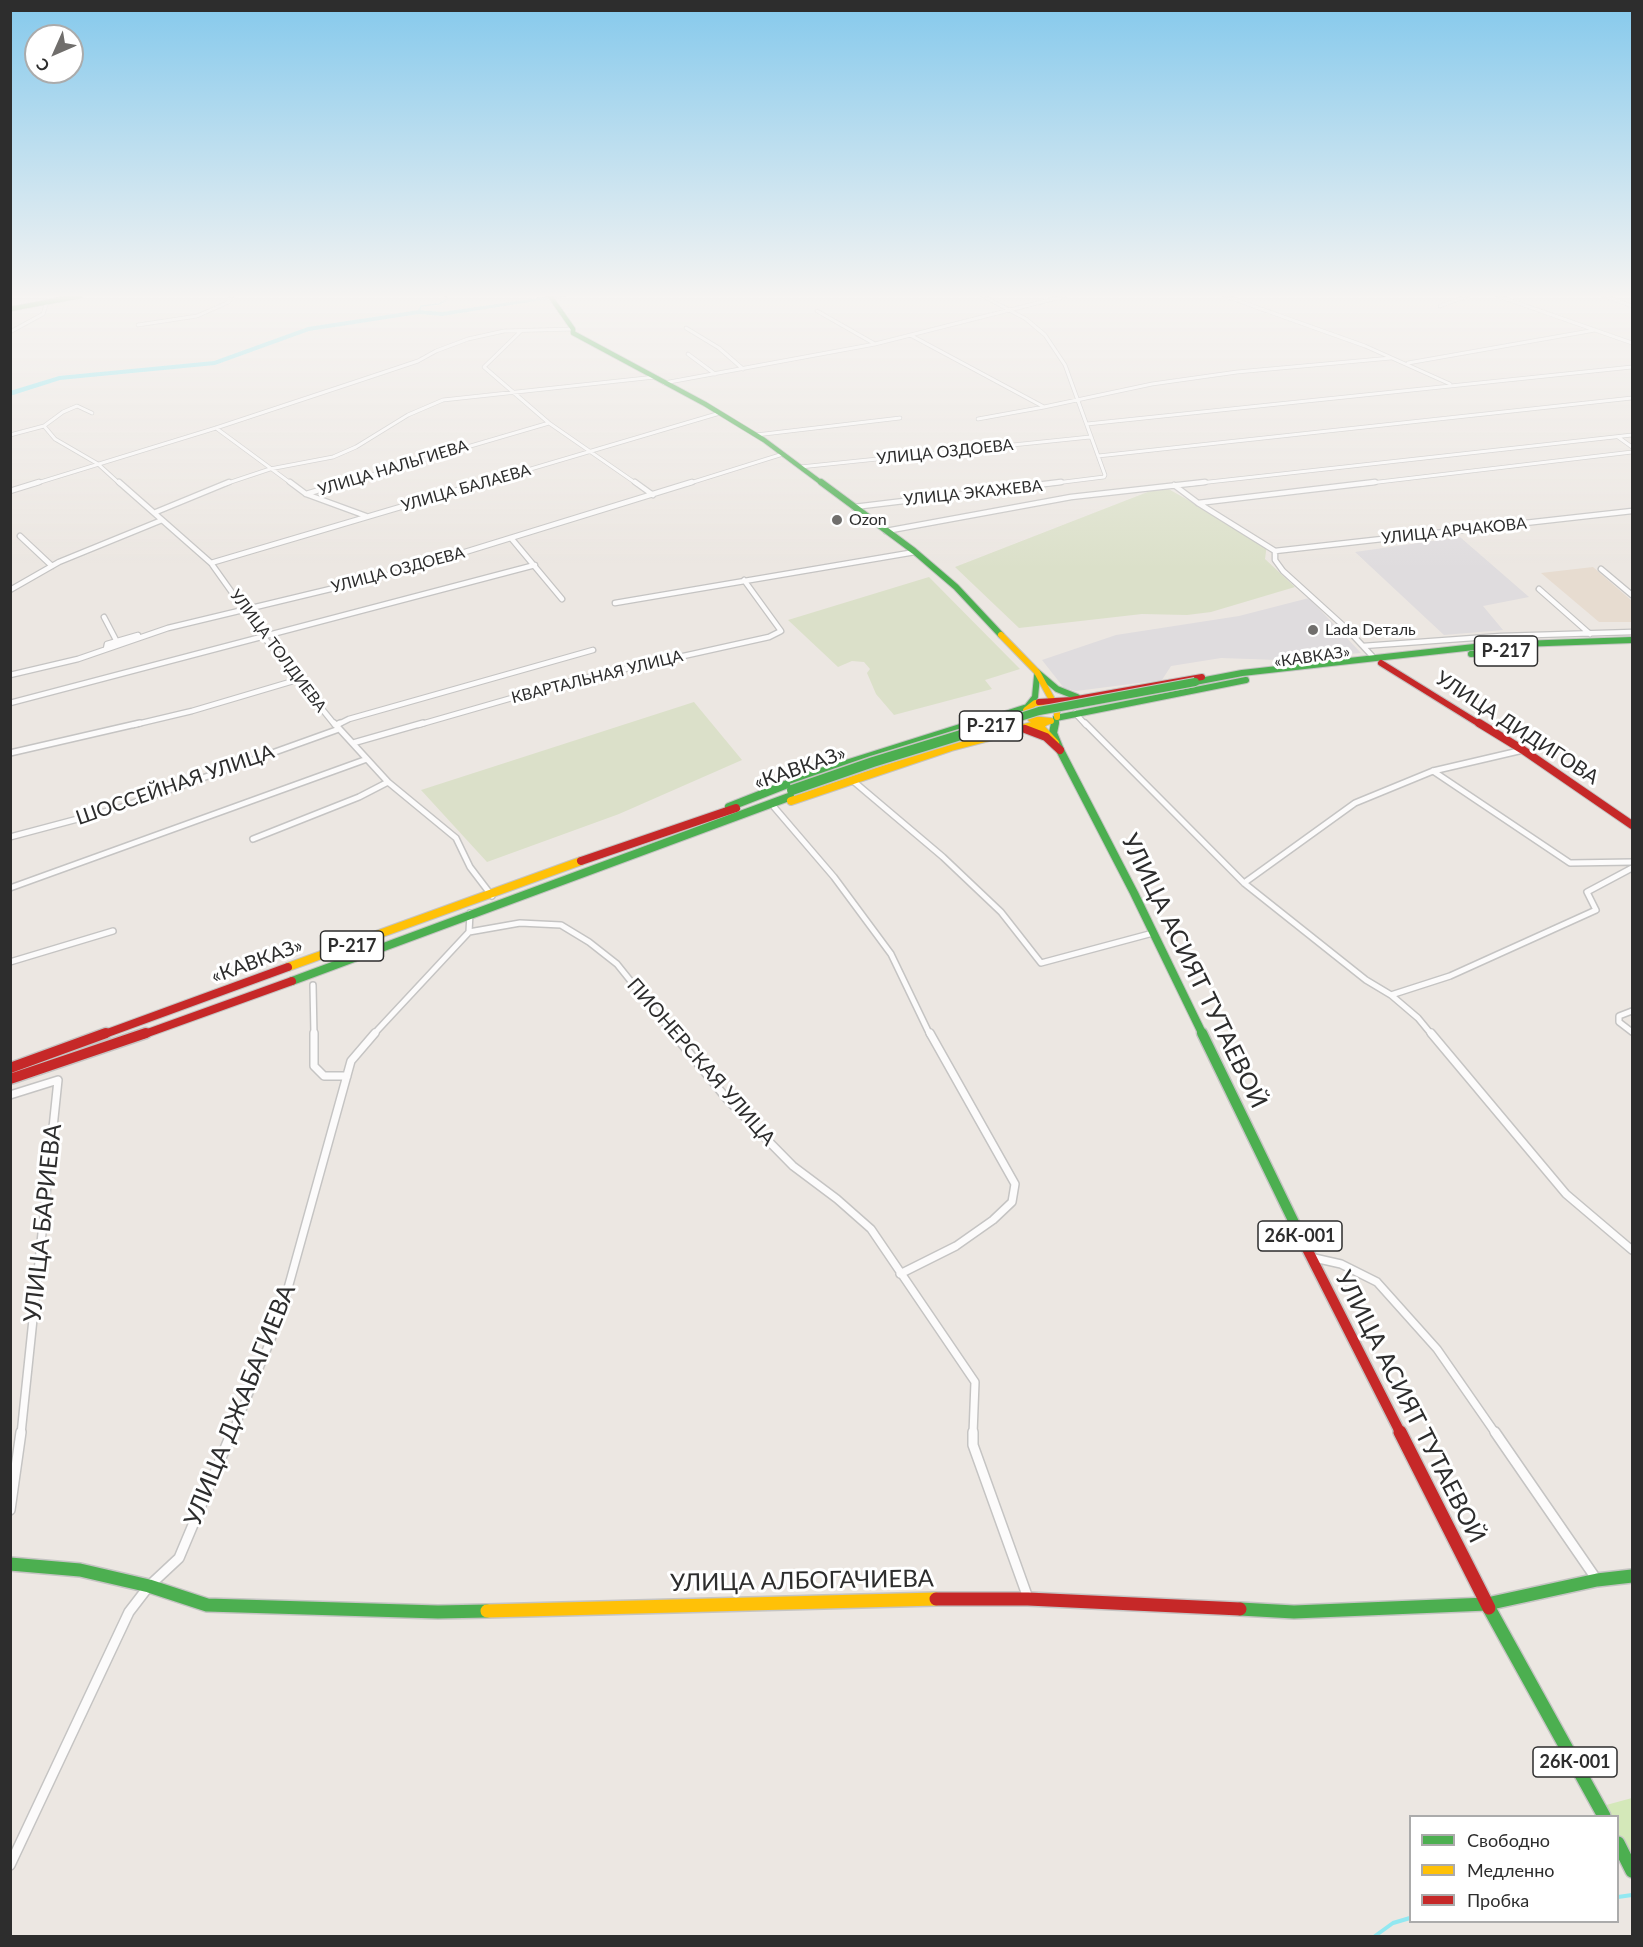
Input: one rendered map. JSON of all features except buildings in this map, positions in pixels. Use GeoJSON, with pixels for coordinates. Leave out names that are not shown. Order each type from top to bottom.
{"type":"FeatureCollection","features":[{"type":"Feature","properties":{"kind":"main road"},"geometry":{"type":"LineString","coordinates":[[672,387],[756,435],[915,552],[956,587],[1037,672],[1057,689],[1083,698]]}},
{"type":"Feature","properties":{"kind":"main road","name":"«КАВКАЗ»"},"geometry":{"type":"LineString","coordinates":[[10,1068],[692,823],[1045,716],[1196,684],[1244,677],[1492,645],[1632,640]]}},
{"type":"Feature","properties":{"kind":"main road","name":"«КАВКАЗ»"},"geometry":{"type":"LineString","coordinates":[[1378,660],[1502,651],[1632,646]]}},
{"type":"Feature","properties":{"kind":"main road","name":"УЛИЦА ДИДИГОВА"},"geometry":{"type":"LineString","coordinates":[[1378,660],[1522,750],[1632,825]]}},
{"type":"Feature","properties":{"kind":"main road"},"geometry":{"type":"LineString","coordinates":[[1037,672],[1036,692],[1026,713],[1048,716]]}},
{"type":"Feature","properties":{"kind":"main road"},"geometry":{"type":"LineString","coordinates":[[1037,672],[1048,716],[1060,750]]}},
{"type":"Feature","properties":{"kind":"main road"},"geometry":{"type":"LineString","coordinates":[[1022,728],[1083,698],[1191,678],[1244,677]]}},
{"type":"Feature","properties":{"kind":"main road","name":"«КАВКАЗ»"},"geometry":{"type":"LineString","coordinates":[[1048,716],[1075,713],[1244,677]]}},
{"type":"Feature","properties":{"kind":"main road"},"geometry":{"type":"LineString","coordinates":[[692,823],[808,776],[1039,702],[1048,716]]}},
{"type":"Feature","properties":{"kind":"main road","name":"УЛИЦА АСИЯТ ТУТАЕВОЙ"},"geometry":{"type":"LineString","coordinates":[[1048,716],[1060,750],[1154,933],[1310,1256],[1487,1604],[1603,1815]]}},
{"type":"Feature","properties":{"kind":"main road"},"geometry":{"type":"LineString","coordinates":[[1022,728],[1046,737],[1060,750]]}},
{"type":"Feature","properties":{"kind":"main road","name":"Р-217"},"geometry":{"type":"LineString","coordinates":[[685,834],[774,807],[951,747],[1022,728]]}},
{"type":"Feature","properties":{"kind":"main road","name":"«КАВКАЗ»"},"geometry":{"type":"LineString","coordinates":[[10,1079],[194,1017],[795,792]]}},
{"type":"Feature","properties":{"kind":"main road","name":"УЛИЦА АЛБОГАЧИЕВА"},"geometry":{"type":"LineString","coordinates":[[10,1564],[80,1570],[149,1586],[207,1605],[438,1612],[924,1599],[1028,1599],[1294,1612],[1487,1604],[1597,1580],[1632,1576]]}},
{"type":"Feature","properties":{"kind":"main road"},"geometry":{"type":"LineString","coordinates":[[1619,1847],[1632,1871]]}},
{"type":"Feature","properties":{"kind":"street"},"geometry":{"type":"LineString","coordinates":[[10,491],[216,428],[340,387]]}},
{"type":"Feature","properties":{"kind":"street"},"geometry":{"type":"LineString","coordinates":[[507,387],[549,423],[653,495]]}},
{"type":"Feature","properties":{"kind":"street"},"geometry":{"type":"LineString","coordinates":[[156,512],[227,483],[270,470],[333,457],[356,447],[408,414],[443,400],[567,387]]}},
{"type":"Feature","properties":{"kind":"street"},"geometry":{"type":"LineString","coordinates":[[1007,387],[1044,407]]}},
{"type":"Feature","properties":{"kind":"street"},"geometry":{"type":"LineString","coordinates":[[1073,387],[1098,456],[1632,398]]}},
{"type":"Feature","properties":{"kind":"street"},"geometry":{"type":"LineString","coordinates":[[978,419],[1138,387]]}},
{"type":"Feature","properties":{"kind":"street"},"geometry":{"type":"LineString","coordinates":[[1087,424],[1434,387]]}},
{"type":"Feature","properties":{"kind":"street"},"geometry":{"type":"LineString","coordinates":[[10,435],[44,426],[63,412],[77,406],[92,413]]}},
{"type":"Feature","properties":{"kind":"street","name":"УЛИЦА БАЛАЕВА"},"geometry":{"type":"LineString","coordinates":[[211,562],[720,413]]}},
{"type":"Feature","properties":{"kind":"street"},"geometry":{"type":"LineString","coordinates":[[756,435],[900,418]]}},
{"type":"Feature","properties":{"kind":"street","name":"УЛИЦА НАЛЬГИЕВА"},"geometry":{"type":"LineString","coordinates":[[306,494],[549,423]]}},
{"type":"Feature","properties":{"kind":"street","name":"УЛИЦА ТОЛДИЕВА"},"geometry":{"type":"LineString","coordinates":[[44,426],[55,439],[98,464],[211,562],[263,636],[337,727],[388,782],[456,838],[470,867],[492,896]]}},
{"type":"Feature","properties":{"kind":"street"},"geometry":{"type":"LineString","coordinates":[[216,428],[270,470],[306,494],[367,516]]}},
{"type":"Feature","properties":{"kind":"street"},"geometry":{"type":"LineString","coordinates":[[886,531],[1060,499],[1174,484],[1632,435]]}},
{"type":"Feature","properties":{"kind":"street"},"geometry":{"type":"LineString","coordinates":[[1618,436],[1632,447]]}},
{"type":"Feature","properties":{"kind":"street","name":"УЛИЦА ОЗДОЕВА"},"geometry":{"type":"LineString","coordinates":[[800,467],[1090,437]]}},
{"type":"Feature","properties":{"kind":"street"},"geometry":{"type":"LineString","coordinates":[[1198,503],[1632,452]]}},
{"type":"Feature","properties":{"kind":"street","name":"УЛИЦА ОЗДОЕВА"},"geometry":{"type":"LineString","coordinates":[[10,675],[78,659],[168,628],[397,573],[783,454]]}},
{"type":"Feature","properties":{"kind":"street","name":"УЛИЦА ЭКАЖЕВА"},"geometry":{"type":"LineString","coordinates":[[855,507],[1092,480],[1104,477],[1105,474],[1098,456]]}},
{"type":"Feature","properties":{"kind":"street"},"geometry":{"type":"LineString","coordinates":[[1174,484],[1198,503],[1275,550],[1275,560],[1283,571],[1378,660]]}},
{"type":"Feature","properties":{"kind":"street","name":"УЛИЦА АРЧАКОВА"},"geometry":{"type":"LineString","coordinates":[[1275,550],[1632,511]]}},
{"type":"Feature","properties":{"kind":"street"},"geometry":{"type":"LineString","coordinates":[[10,590],[52,566],[162,520]]}},
{"type":"Feature","properties":{"kind":"street"},"geometry":{"type":"LineString","coordinates":[[20,536],[52,566]]}},
{"type":"Feature","properties":{"kind":"street"},"geometry":{"type":"LineString","coordinates":[[511,538],[562,598]]}},
{"type":"Feature","properties":{"kind":"street"},"geometry":{"type":"LineString","coordinates":[[615,603],[915,552]]}},
{"type":"Feature","properties":{"kind":"street"},"geometry":{"type":"LineString","coordinates":[[10,703],[535,565]]}},
{"type":"Feature","properties":{"kind":"street"},"geometry":{"type":"LineString","coordinates":[[1601,569],[1632,595]]}},
{"type":"Feature","properties":{"kind":"street","name":"КВАРТАЛЬНАЯ УЛИЦА"},"geometry":{"type":"LineString","coordinates":[[353,743],[571,681],[769,637],[781,631],[744,580]]}},
{"type":"Feature","properties":{"kind":"street"},"geometry":{"type":"LineString","coordinates":[[1539,589],[1591,634]]}},
{"type":"Feature","properties":{"kind":"street"},"geometry":{"type":"LineString","coordinates":[[104,617],[116,640]]}},
{"type":"Feature","properties":{"kind":"street"},"geometry":{"type":"LineString","coordinates":[[106,649],[107,644],[116,640],[168,628]]}},
{"type":"Feature","properties":{"kind":"street"},"geometry":{"type":"LineString","coordinates":[[1363,646],[1501,636],[1632,632]]}},
{"type":"Feature","properties":{"kind":"street","name":"ШОССЕЙНАЯ УЛИЦА"},"geometry":{"type":"LineString","coordinates":[[10,837],[119,808],[337,727],[349,719],[593,650]]}},
{"type":"Feature","properties":{"kind":"street"},"geometry":{"type":"LineString","coordinates":[[10,753],[192,711],[300,679]]}},
{"type":"Feature","properties":{"kind":"street"},"geometry":{"type":"LineString","coordinates":[[1075,713],[1244,883],[1357,973],[1391,995],[1418,1018],[1566,1194],[1632,1250]]}},
{"type":"Feature","properties":{"kind":"street"},"geometry":{"type":"LineString","coordinates":[[1244,883],[1355,803],[1433,771],[1522,750]]}},
{"type":"Feature","properties":{"kind":"street"},"geometry":{"type":"LineString","coordinates":[[10,888],[367,759]]}},
{"type":"Feature","properties":{"kind":"street"},"geometry":{"type":"LineString","coordinates":[[1433,771],[1570,863],[1632,862]]}},
{"type":"Feature","properties":{"kind":"street"},"geometry":{"type":"LineString","coordinates":[[852,780],[943,857],[1001,912],[1041,963],[1154,933]]}},
{"type":"Feature","properties":{"kind":"street"},"geometry":{"type":"LineString","coordinates":[[253,839],[359,797],[388,782]]}},
{"type":"Feature","properties":{"kind":"street"},"geometry":{"type":"LineString","coordinates":[[774,807],[834,877],[891,954],[932,1038],[1015,1184],[1012,1202],[993,1220],[956,1246],[900,1274]]}},
{"type":"Feature","properties":{"kind":"street"},"geometry":{"type":"LineString","coordinates":[[1391,995],[1450,976],[1596,910],[1587,892],[1632,868]]}},
{"type":"Feature","properties":{"kind":"street"},"geometry":{"type":"LineString","coordinates":[[469,932],[470,913]]}},
{"type":"Feature","properties":{"kind":"street","name":"ПИОНЕРСКАЯ УЛИЦА"},"geometry":{"type":"LineString","coordinates":[[469,932],[520,922],[561,925],[589,942],[617,964],[727,1099],[777,1150],[793,1166],[837,1199],[871,1229],[975,1382],[973,1445],[1028,1599]]}},
{"type":"Feature","properties":{"kind":"street"},"geometry":{"type":"LineString","coordinates":[[10,962],[113,931]]}},
{"type":"Feature","properties":{"kind":"street","name":"УЛИЦА ДЖАБАГИЕВА"},"geometry":{"type":"LineString","coordinates":[[10,1865],[129,1612],[149,1586],[179,1558],[280,1317],[351,1061],[396,1008],[469,932]]}},
{"type":"Feature","properties":{"kind":"street"},"geometry":{"type":"LineString","coordinates":[[313,985],[314,1066],[324,1076],[347,1076]]}},
{"type":"Feature","properties":{"kind":"street"},"geometry":{"type":"LineString","coordinates":[[1632,1011],[1619,1016],[1619,1022],[1632,1032]]}},
{"type":"Feature","properties":{"kind":"street","name":"УЛИЦА БАРИЕВА"},"geometry":{"type":"LineString","coordinates":[[10,1095],[58,1080],[19,1449],[10,1510]]}},
{"type":"Feature","properties":{"kind":"street"},"geometry":{"type":"LineString","coordinates":[[1310,1256],[1341,1264],[1377,1282],[1437,1349],[1597,1580]]}},
{"type":"Feature","properties":{"kind":"shaded area"},"geometry":{"type":"Polygon","coordinates":[[[1460,537],[1529,597],[1483,606],[1503,630],[1444,635],[1355,552],[1460,537]]]}},
{"type":"Feature","properties":{"kind":"shaded area"},"geometry":{"type":"Polygon","coordinates":[[[1593,567],[1632,601],[1632,622],[1599,622],[1541,573],[1593,567]]]}},
{"type":"Feature","properties":{"kind":"shaded area"},"geometry":{"type":"Polygon","coordinates":[[[1309,598],[1361,653],[1278,660],[1221,658],[1171,666],[1162,680],[1076,691],[1064,688],[1042,660],[1116,635],[1239,616],[1309,598]]]}},
{"type":"Feature","properties":{"kind":"green space"},"geometry":{"type":"Polygon","coordinates":[[[1163,486],[1267,544],[1265,559],[1295,587],[1211,612],[1187,615],[1142,614],[1019,628],[955,567],[1163,486]]]}},
{"type":"Feature","properties":{"kind":"green space"},"geometry":{"type":"Polygon","coordinates":[[[929,577],[1020,669],[985,680],[992,689],[894,715],[876,694],[867,673],[870,669],[864,662],[852,661],[838,667],[788,620],[929,577]]]}},
{"type":"Feature","properties":{"kind":"green space"},"geometry":{"type":"Polygon","coordinates":[[[694,702],[742,760],[619,814],[487,862],[421,790],[694,702]]]}},
{"type":"Feature","properties":{"kind":"green space"},"geometry":{"type":"Polygon","coordinates":[[[1632,1798],[1632,1871],[1619,1845],[1619,1815],[1603,1815],[1599,1807],[1632,1798]]]}},
{"type":"Feature","properties":{"kind":"waterway"},"geometry":{"type":"LineString","coordinates":[[10,394],[32,387]]}},
{"type":"Feature","properties":{"kind":"waterway"},"geometry":{"type":"LineString","coordinates":[[1619,1897],[1632,1895]]}},
{"type":"Feature","properties":{"kind":"waterway"},"geometry":{"type":"LineString","coordinates":[[1375,1936],[1393,1923],[1409,1918]]}},
{"type":"Feature","properties":{"kind":"traffic: fast"},"geometry":{"type":"LineString","coordinates":[[673,387],[764,440],[914,551],[956,587],[1001,635]]}},
{"type":"Feature","properties":{"kind":"traffic: fast"},"geometry":{"type":"LineString","coordinates":[[1195,682],[1242,673],[1492,645],[1632,640]]}},
{"type":"Feature","properties":{"kind":"traffic: fast"},"geometry":{"type":"LineString","coordinates":[[1471,654],[1512,651]]}},
{"type":"Feature","properties":{"kind":"traffic: fast"},"geometry":{"type":"LineString","coordinates":[[1037,672],[1057,689],[1077,697]]}},
{"type":"Feature","properties":{"kind":"traffic: fast"},"geometry":{"type":"LineString","coordinates":[[1027,707],[1035,697],[1037,676]]}},
{"type":"Feature","properties":{"kind":"traffic: fast"},"geometry":{"type":"LineString","coordinates":[[1056,718],[1246,680]]}},
{"type":"Feature","properties":{"kind":"traffic: fast"},"geometry":{"type":"LineString","coordinates":[[792,790],[873,762],[1039,711],[1195,682]]}},
{"type":"Feature","properties":{"kind":"traffic: fast"},"geometry":{"type":"LineString","coordinates":[[729,807],[808,776],[1027,707]]}},
{"type":"Feature","properties":{"kind":"traffic: fast"},"geometry":{"type":"LineString","coordinates":[[1056,718],[1053,733],[1060,750],[1134,893],[1302,1239]]}},
{"type":"Feature","properties":{"kind":"traffic: fast"},"geometry":{"type":"LineString","coordinates":[[292,981],[797,794]]}},
{"type":"Feature","properties":{"kind":"traffic: fast"},"geometry":{"type":"LineString","coordinates":[[10,1564],[80,1570],[149,1586],[207,1605],[438,1612],[487,1611]]}},
{"type":"Feature","properties":{"kind":"traffic: fast"},"geometry":{"type":"LineString","coordinates":[[1240,1609],[1294,1612],[1487,1604],[1597,1580],[1632,1576]]}},
{"type":"Feature","properties":{"kind":"traffic: fast"},"geometry":{"type":"LineString","coordinates":[[1489,1608],[1603,1815]]}},
{"type":"Feature","properties":{"kind":"traffic: fast"},"geometry":{"type":"LineString","coordinates":[[1619,1845],[1632,1871]]}},
{"type":"Feature","properties":{"kind":"traffic: slow"},"geometry":{"type":"LineString","coordinates":[[1001,635],[1037,672],[1057,709]]}},
{"type":"Feature","properties":{"kind":"traffic: slow"},"geometry":{"type":"LineString","coordinates":[[1051,721],[1031,719],[1026,710],[1035,703],[1045,703],[1057,709],[1057,717]]}},
{"type":"Feature","properties":{"kind":"traffic: slow"},"geometry":{"type":"LineString","coordinates":[[1033,720],[1055,743]]}},
{"type":"Feature","properties":{"kind":"traffic: slow"},"geometry":{"type":"LineString","coordinates":[[791,801],[951,747],[1047,722]]}},
{"type":"Feature","properties":{"kind":"traffic: slow"},"geometry":{"type":"LineString","coordinates":[[288,967],[581,861]]}},
{"type":"Feature","properties":{"kind":"traffic: slow"},"geometry":{"type":"LineString","coordinates":[[487,1611],[936,1599]]}},
{"type":"Feature","properties":{"kind":"traffic: jam"},"geometry":{"type":"LineString","coordinates":[[1381,663],[1523,750],[1632,825]]}},
{"type":"Feature","properties":{"kind":"traffic: jam"},"geometry":{"type":"LineString","coordinates":[[1039,702],[1072,700],[1202,677]]}},
{"type":"Feature","properties":{"kind":"traffic: jam"},"geometry":{"type":"LineString","coordinates":[[1025,729],[1046,737],[1060,750]]}},
{"type":"Feature","properties":{"kind":"traffic: jam"},"geometry":{"type":"LineString","coordinates":[[581,861],[736,808]]}},
{"type":"Feature","properties":{"kind":"traffic: jam"},"geometry":{"type":"LineString","coordinates":[[10,1068],[288,967]]}},
{"type":"Feature","properties":{"kind":"traffic: jam"},"geometry":{"type":"LineString","coordinates":[[10,1079],[194,1017],[292,981]]}},
{"type":"Feature","properties":{"kind":"traffic: jam"},"geometry":{"type":"LineString","coordinates":[[1302,1239],[1489,1608]]}},
{"type":"Feature","properties":{"kind":"traffic: jam"},"geometry":{"type":"LineString","coordinates":[[936,1599],[1028,1599],[1240,1609]]}},
{"type":"Feature","properties":{"kind":"place","name":"Ozon"},"geometry":{"type":"Point","coordinates":[837,520]}},
{"type":"Feature","properties":{"kind":"place","name":"Lada Dеталь"},"geometry":{"type":"Point","coordinates":[1313,630]}}]}
